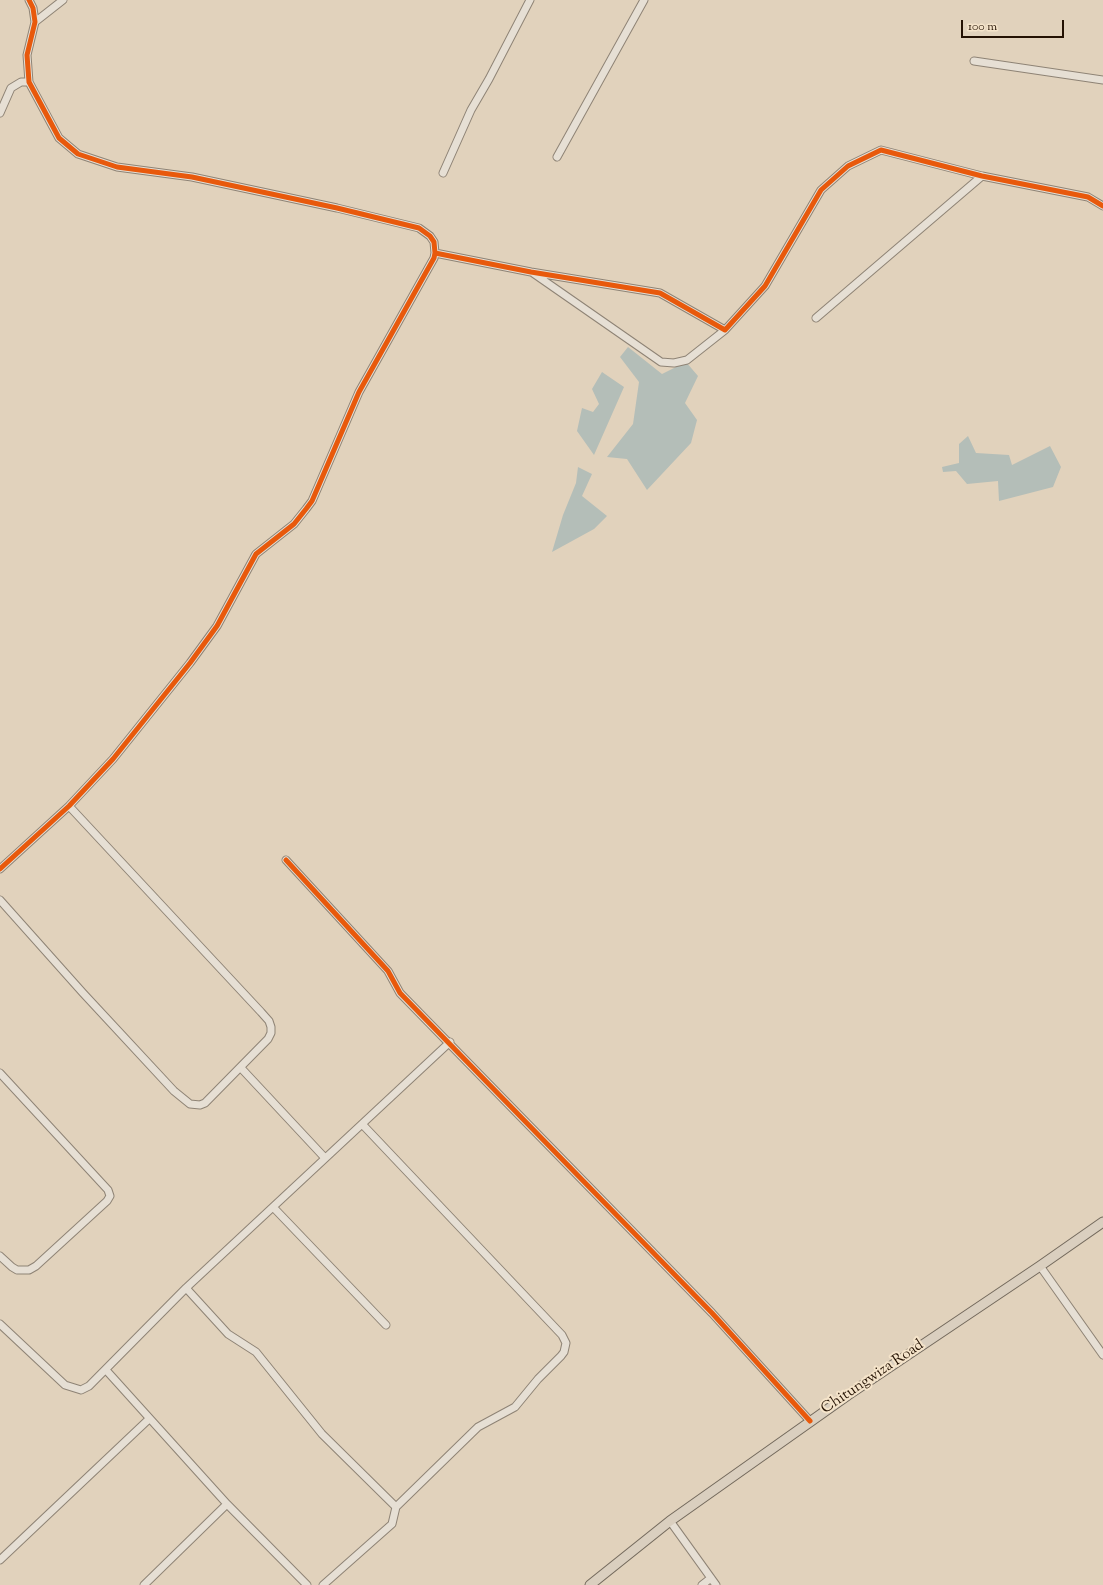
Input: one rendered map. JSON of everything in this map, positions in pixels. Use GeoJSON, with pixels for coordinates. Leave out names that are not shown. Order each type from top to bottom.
{"type":"FeatureCollection","features":[{"type":"Feature","properties":{"kind":"main road","name":"Chitungwiza Road"},"geometry":{"type":"LineString","coordinates":[[590,1585],[670,1521],[810,1421],[1103,1222]]}},
{"type":"Feature","properties":{"kind":"street"},"geometry":{"type":"LineString","coordinates":[[0,869],[69,806],[113,760],[195,657],[217,626],[256,554],[294,524],[309,505],[359,392],[434,258],[435,253],[434,242],[430,236],[418,228],[337,208],[192,177],[117,167],[90,159],[73,150],[59,138],[29,82],[27,55],[35,22],[33,8],[29,0]]}},
{"type":"Feature","properties":{"kind":"street"},"geometry":{"type":"LineString","coordinates":[[35,22],[63,0]]}},
{"type":"Feature","properties":{"kind":"street"},"geometry":{"type":"LineString","coordinates":[[444,173],[471,110],[489,79],[530,0]]}},
{"type":"Feature","properties":{"kind":"street"},"geometry":{"type":"LineString","coordinates":[[557,157],[644,0]]}},
{"type":"Feature","properties":{"kind":"street"},"geometry":{"type":"LineString","coordinates":[[974,61],[1103,80]]}},
{"type":"Feature","properties":{"kind":"street"},"geometry":{"type":"LineString","coordinates":[[0,113],[11,88],[21,82],[29,82]]}},
{"type":"Feature","properties":{"kind":"street"},"geometry":{"type":"LineString","coordinates":[[531,272],[661,362],[674,363],[687,360],[725,330],[765,286],[821,190],[848,166],[881,150],[982,176],[1088,197],[1103,206]]}},
{"type":"Feature","properties":{"kind":"street"},"geometry":{"type":"LineString","coordinates":[[816,318],[982,176]]}},
{"type":"Feature","properties":{"kind":"street"},"geometry":{"type":"LineString","coordinates":[[435,253],[531,272],[660,293],[725,330]]}},
{"type":"Feature","properties":{"kind":"street"},"geometry":{"type":"LineString","coordinates":[[0,900],[83,993],[185,1102],[195,1106],[205,1103],[268,1039],[271,1033],[269,1021],[156,897],[69,806]]}},
{"type":"Feature","properties":{"kind":"street"},"geometry":{"type":"LineString","coordinates":[[286,860],[388,971],[400,993],[450,1042],[712,1313],[810,1421]]}},
{"type":"Feature","properties":{"kind":"street"},"geometry":{"type":"LineString","coordinates":[[0,1324],[65,1385],[81,1390],[89,1386],[186,1288],[450,1042]]}},
{"type":"Feature","properties":{"kind":"street"},"geometry":{"type":"LineString","coordinates":[[241,1068],[325,1158]]}},
{"type":"Feature","properties":{"kind":"street"},"geometry":{"type":"LineString","coordinates":[[0,1073],[108,1190],[110,1196],[107,1201],[36,1266],[29,1270],[17,1270],[0,1256]]}},
{"type":"Feature","properties":{"kind":"street"},"geometry":{"type":"LineString","coordinates":[[323,1585],[392,1524],[396,1507],[478,1427],[500,1417],[515,1407],[538,1379],[561,1356],[564,1352],[566,1343],[562,1334],[362,1124]]}},
{"type":"Feature","properties":{"kind":"street"},"geometry":{"type":"LineString","coordinates":[[273,1207],[386,1325]]}},
{"type":"Feature","properties":{"kind":"street"},"geometry":{"type":"LineString","coordinates":[[1040,1266],[1103,1355]]}},
{"type":"Feature","properties":{"kind":"street"},"geometry":{"type":"LineString","coordinates":[[186,1288],[228,1334],[256,1352],[322,1434],[396,1507]]}},
{"type":"Feature","properties":{"kind":"street"},"geometry":{"type":"LineString","coordinates":[[106,1370],[227,1504],[307,1585]]}},
{"type":"Feature","properties":{"kind":"street"},"geometry":{"type":"LineString","coordinates":[[0,1560],[149,1419]]}},
{"type":"Feature","properties":{"kind":"street"},"geometry":{"type":"LineString","coordinates":[[144,1585],[227,1504]]}},
{"type":"Feature","properties":{"kind":"street"},"geometry":{"type":"LineString","coordinates":[[670,1521],[716,1585]]}},
{"type":"Feature","properties":{"kind":"street"},"geometry":{"type":"LineString","coordinates":[[702,1585],[711,1578]]}},
{"type":"Feature","properties":{"kind":"shaded area"},"geometry":{"type":"Polygon","coordinates":[[[628,347],[662,374],[686,362],[698,376],[685,403],[697,420],[691,443],[647,490],[627,459],[607,457],[633,424],[639,382],[620,357],[628,347]]]}},
{"type":"Feature","properties":{"kind":"shaded area"},"geometry":{"type":"Polygon","coordinates":[[[602,372],[624,387],[594,455],[577,431],[582,408],[593,412],[599,404],[592,389],[602,372]]]}},
{"type":"Feature","properties":{"kind":"shaded area"},"geometry":{"type":"Polygon","coordinates":[[[968,436],[976,453],[1009,455],[1012,465],[1050,446],[1061,467],[1053,487],[999,501],[998,481],[967,484],[956,471],[943,472],[942,467],[959,463],[959,444],[968,436]]]}},
{"type":"Feature","properties":{"kind":"shaded area"},"geometry":{"type":"Polygon","coordinates":[[[578,467],[592,474],[582,496],[607,516],[594,529],[552,552],[563,515],[576,483],[578,467]]]}},
{"type":"Feature","properties":{"kind":"cycle path"},"geometry":{"type":"LineString","coordinates":[[0,869],[69,806],[113,759],[190,663],[217,626],[256,554],[294,524],[312,501],[359,392],[434,258],[435,253],[434,242],[430,236],[419,228],[337,208],[192,177],[117,167],[78,154],[59,138],[29,82],[27,55],[35,22],[33,8],[29,0]]}},
{"type":"Feature","properties":{"kind":"cycle path"},"geometry":{"type":"LineString","coordinates":[[435,253],[531,272],[660,293],[725,330],[765,286],[821,190],[848,166],[881,150],[982,176],[1088,197],[1103,206]]}},
{"type":"Feature","properties":{"kind":"cycle path"},"geometry":{"type":"LineString","coordinates":[[286,860],[388,971],[400,993],[712,1313],[810,1421]]}}]}
